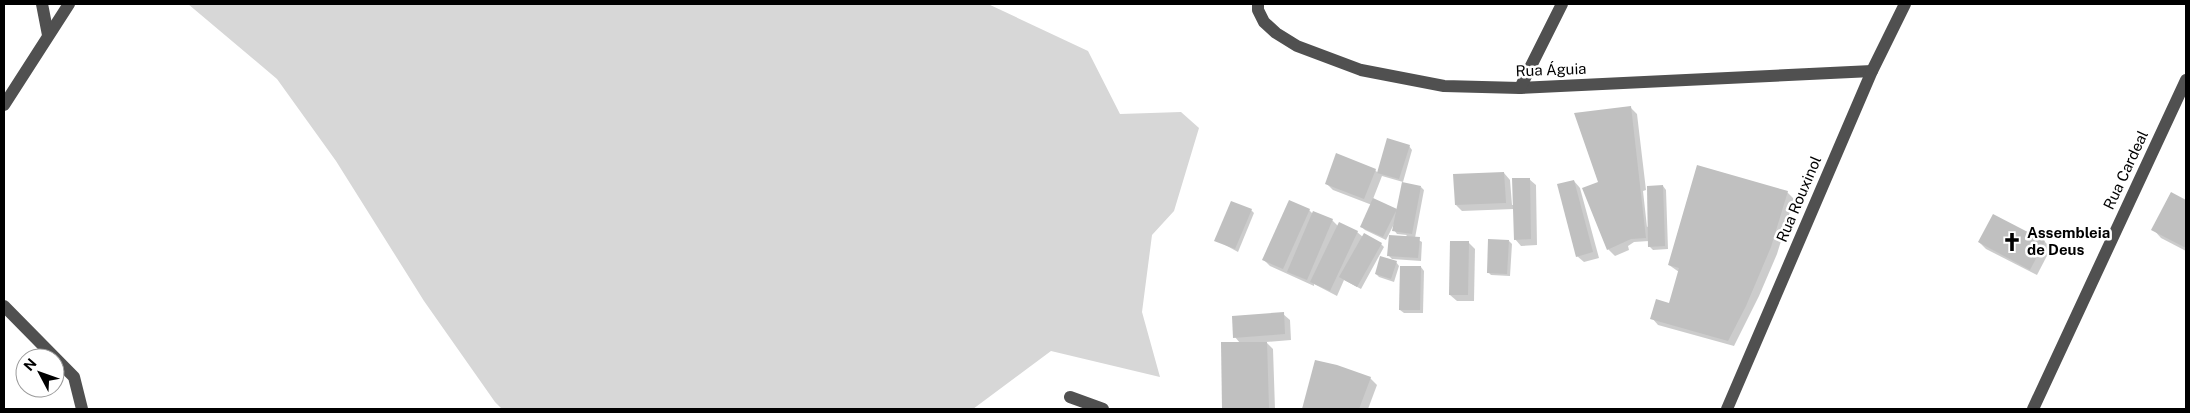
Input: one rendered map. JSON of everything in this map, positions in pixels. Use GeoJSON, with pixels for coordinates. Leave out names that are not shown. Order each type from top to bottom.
{"type":"FeatureCollection","features":[{"type":"Feature","properties":{"kind":"street"},"geometry":{"type":"LineString","coordinates":[[42,4],[48,35]]}},
{"type":"Feature","properties":{"kind":"street"},"geometry":{"type":"LineString","coordinates":[[4,105],[69,4]]}},
{"type":"Feature","properties":{"kind":"street","name":"Rua Águia"},"geometry":{"type":"LineString","coordinates":[[1258,4],[1258,10],[1264,22],[1276,33],[1297,46],[1361,70],[1444,86],[1520,88],[1872,71]]}},
{"type":"Feature","properties":{"kind":"street"},"geometry":{"type":"LineString","coordinates":[[1520,88],[1562,4]]}},
{"type":"Feature","properties":{"kind":"street","name":"Rua Rouxinol"},"geometry":{"type":"LineString","coordinates":[[1727,409],[1872,71],[1905,4]]}},
{"type":"Feature","properties":{"kind":"street","name":"Rua Cardeal"},"geometry":{"type":"LineString","coordinates":[[2033,409],[2186,80]]}},
{"type":"Feature","properties":{"kind":"street"},"geometry":{"type":"LineString","coordinates":[[4,306],[74,377],[82,409]]}},
{"type":"Feature","properties":{"kind":"street"},"geometry":{"type":"LineString","coordinates":[[1070,398],[1102,409]]}},
{"type":"Feature","properties":{"kind":"shaded area"},"geometry":{"type":"Polygon","coordinates":[[[188,4],[988,4],[1088,51],[1120,114],[1181,112],[1199,128],[1174,211],[1152,235],[1142,312],[1160,377],[1051,351],[973,409],[502,409],[495,402],[424,301],[336,161],[277,79],[188,4]]]}},
{"type":"Feature","properties":{"kind":"building"},"geometry":{"type":"Polygon","coordinates":[[[1631,106],[1646,238],[1631,239],[1607,250],[1582,188],[1598,182],[1574,113],[1631,106]]]}},
{"type":"Feature","properties":{"kind":"building"},"geometry":{"type":"Polygon","coordinates":[[[1387,138],[1410,145],[1399,179],[1377,173],[1387,138]]]}},
{"type":"Feature","properties":{"kind":"building"},"geometry":{"type":"Polygon","coordinates":[[[1336,153],[1376,169],[1364,199],[1325,184],[1336,153]]]}},
{"type":"Feature","properties":{"kind":"building"},"geometry":{"type":"Polygon","coordinates":[[[1697,165],[1788,191],[1771,247],[1746,306],[1728,341],[1650,319],[1656,299],[1669,303],[1679,268],[1668,265],[1697,165]]]}},
{"type":"Feature","properties":{"kind":"building"},"geometry":{"type":"Polygon","coordinates":[[[1504,172],[1506,203],[1455,205],[1453,174],[1504,172]]]}},
{"type":"Feature","properties":{"kind":"building"},"geometry":{"type":"Polygon","coordinates":[[[1512,178],[1530,178],[1531,239],[1514,240],[1512,178]]]}},
{"type":"Feature","properties":{"kind":"building"},"geometry":{"type":"Polygon","coordinates":[[[1574,180],[1593,252],[1576,257],[1557,184],[1574,180]]]}},
{"type":"Feature","properties":{"kind":"building"},"geometry":{"type":"Polygon","coordinates":[[[1402,182],[1421,186],[1412,234],[1392,231],[1402,182]]]}},
{"type":"Feature","properties":{"kind":"building"},"geometry":{"type":"Polygon","coordinates":[[[1663,185],[1665,246],[1648,247],[1647,186],[1663,185]]]}},
{"type":"Feature","properties":{"kind":"building"},"geometry":{"type":"Polygon","coordinates":[[[2171,192],[2186,200],[2186,248],[2151,230],[2171,192]]]}},
{"type":"Feature","properties":{"kind":"building"},"geometry":{"type":"Polygon","coordinates":[[[1373,198],[1397,209],[1383,237],[1360,227],[1373,198]]]}},
{"type":"Feature","properties":{"kind":"building"},"geometry":{"type":"Polygon","coordinates":[[[1289,200],[1310,209],[1283,269],[1262,260],[1289,200]]]}},
{"type":"Feature","properties":{"kind":"building"},"geometry":{"type":"Polygon","coordinates":[[[1231,201],[1252,209],[1235,249],[1214,241],[1231,201]]]}},
{"type":"Feature","properties":{"kind":"building"},"geometry":{"type":"Polygon","coordinates":[[[1313,211],[1333,219],[1307,280],[1287,272],[1313,211]]]}},
{"type":"Feature","properties":{"kind":"building","name":"Assembleia de Deus"},"geometry":{"type":"Polygon","coordinates":[[[1993,214],[2045,241],[2030,270],[1978,242],[1993,214]]]}},
{"type":"Feature","properties":{"kind":"building"},"geometry":{"type":"Polygon","coordinates":[[[1339,222],[1358,231],[1330,291],[1310,282],[1339,222]]]}},
{"type":"Feature","properties":{"kind":"building"},"geometry":{"type":"Polygon","coordinates":[[[1364,233],[1382,243],[1357,287],[1339,277],[1364,233]]]}},
{"type":"Feature","properties":{"kind":"building"},"geometry":{"type":"Polygon","coordinates":[[[1389,235],[1420,237],[1418,258],[1387,256],[1389,235]]]}},
{"type":"Feature","properties":{"kind":"building"},"geometry":{"type":"Polygon","coordinates":[[[1488,239],[1509,240],[1507,274],[1487,273],[1488,239]]]}},
{"type":"Feature","properties":{"kind":"building"},"geometry":{"type":"Polygon","coordinates":[[[1450,241],[1469,241],[1468,295],[1449,295],[1450,241]]]}},
{"type":"Feature","properties":{"kind":"building"},"geometry":{"type":"Polygon","coordinates":[[[1380,256],[1397,261],[1391,279],[1375,274],[1380,256]]]}},
{"type":"Feature","properties":{"kind":"building"},"geometry":{"type":"Polygon","coordinates":[[[1400,266],[1421,266],[1420,310],[1399,310],[1400,266]]]}},
{"type":"Feature","properties":{"kind":"building"},"geometry":{"type":"Polygon","coordinates":[[[1284,312],[1285,334],[1233,338],[1232,316],[1284,312]]]}},
{"type":"Feature","properties":{"kind":"building"},"geometry":{"type":"Polygon","coordinates":[[[1221,342],[1267,342],[1269,409],[1222,409],[1221,342]]]}},
{"type":"Feature","properties":{"kind":"building"},"geometry":{"type":"Polygon","coordinates":[[[1315,360],[1337,365],[1371,377],[1359,409],[1302,409],[1315,360]]]}},
{"type":"Feature","properties":{"kind":"place","name":"Assembleia de Deus"},"geometry":{"type":"Point","coordinates":[2012,242]}}]}
